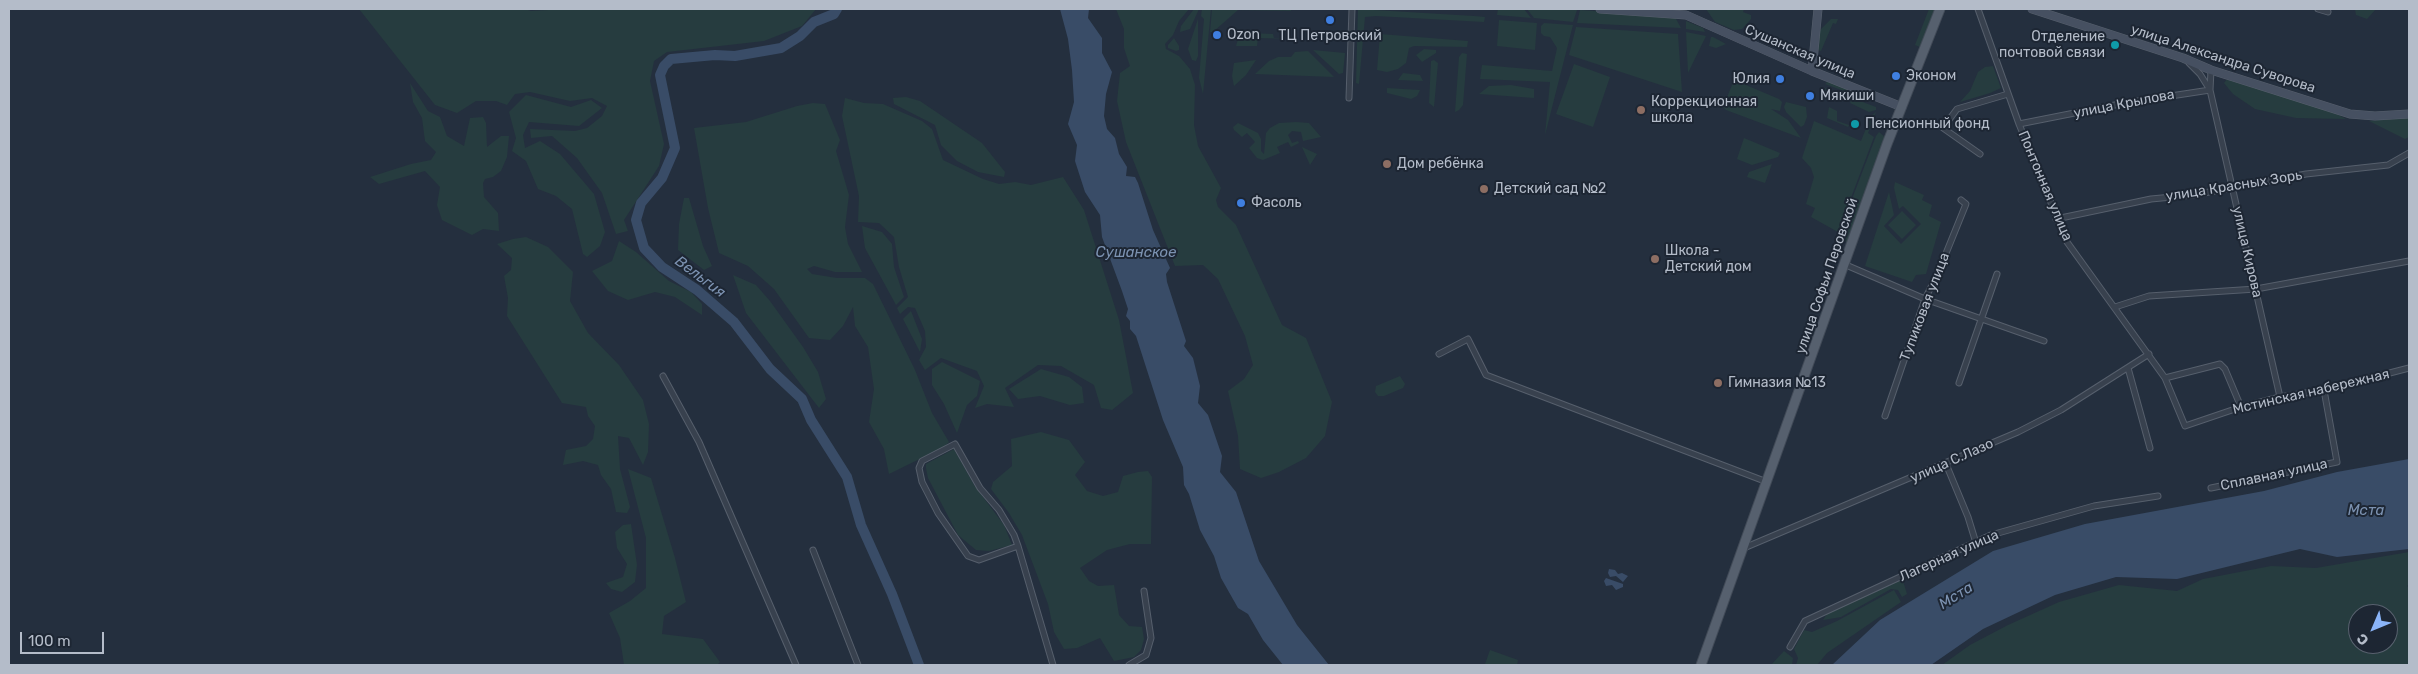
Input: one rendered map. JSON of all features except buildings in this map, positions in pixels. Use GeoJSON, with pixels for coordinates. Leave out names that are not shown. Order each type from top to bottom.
{"type":"FeatureCollection","features":[{"type":"Feature","properties":{"kind":"main road","name":"улица Софьи Перовской"},"geometry":{"type":"LineString","coordinates":[[1701,665],[1902,107],[1940,9]]}},
{"type":"Feature","properties":{"kind":"street"},"geometry":{"type":"LineString","coordinates":[[1350,98],[1352,9]]}},
{"type":"Feature","properties":{"kind":"street","name":"Сушанская улица"},"geometry":{"type":"LineString","coordinates":[[1600,9],[1686,12],[1812,72],[1902,107]]}},
{"type":"Feature","properties":{"kind":"street"},"geometry":{"type":"LineString","coordinates":[[1812,72],[1818,9]]}},
{"type":"Feature","properties":{"kind":"street","name":"Понтонная улица"},"geometry":{"type":"LineString","coordinates":[[1978,9],[2019,124],[2067,242],[2165,378],[2185,426]]}},
{"type":"Feature","properties":{"kind":"street","name":"улица Александра Суворова"},"geometry":{"type":"LineString","coordinates":[[2032,9],[2183,58],[2211,70],[2350,114],[2375,116],[2409,114]]}},
{"type":"Feature","properties":{"kind":"street"},"geometry":{"type":"LineString","coordinates":[[2318,9],[2328,12]]}},
{"type":"Feature","properties":{"kind":"street","name":"улица Кирова"},"geometry":{"type":"LineString","coordinates":[[2183,58],[2200,74],[2210,90],[2280,397]]}},
{"type":"Feature","properties":{"kind":"street"},"geometry":{"type":"LineString","coordinates":[[2210,90],[2211,70]]}},
{"type":"Feature","properties":{"kind":"street","name":"улица Крылова"},"geometry":{"type":"LineString","coordinates":[[2019,124],[2134,102],[2210,90]]}},
{"type":"Feature","properties":{"kind":"street"},"geometry":{"type":"LineString","coordinates":[[1980,154],[1943,128],[1957,109],[2008,94]]}},
{"type":"Feature","properties":{"kind":"street","name":"улица Красных Зорь"},"geometry":{"type":"LineString","coordinates":[[2056,218],[2151,199],[2193,195],[2306,174],[2388,164],[2409,152]]}},
{"type":"Feature","properties":{"kind":"street","name":"Тупиковая улица"},"geometry":{"type":"LineString","coordinates":[[1885,416],[1925,300],[1966,204],[1961,200]]}},
{"type":"Feature","properties":{"kind":"street"},"geometry":{"type":"LineString","coordinates":[[2115,307],[2149,296],[2256,289],[2409,261]]}},
{"type":"Feature","properties":{"kind":"street"},"geometry":{"type":"LineString","coordinates":[[1846,265],[1925,300],[2044,341]]}},
{"type":"Feature","properties":{"kind":"street"},"geometry":{"type":"LineString","coordinates":[[1959,383],[1997,274]]}},
{"type":"Feature","properties":{"kind":"street"},"geometry":{"type":"LineString","coordinates":[[1439,354],[1468,339],[1486,375],[1768,482]]}},
{"type":"Feature","properties":{"kind":"street","name":"улица С.Лазо"},"geometry":{"type":"LineString","coordinates":[[1744,548],[2018,432],[2061,410],[2149,354]]}},
{"type":"Feature","properties":{"kind":"street"},"geometry":{"type":"LineString","coordinates":[[2165,378],[2220,364],[2225,369],[2241,407]]}},
{"type":"Feature","properties":{"kind":"street"},"geometry":{"type":"LineString","coordinates":[[2128,368],[2150,448]]}},
{"type":"Feature","properties":{"kind":"street","name":"Мстинская набережная"},"geometry":{"type":"LineString","coordinates":[[2185,426],[2241,407],[2280,397],[2324,390],[2409,368]]}},
{"type":"Feature","properties":{"kind":"street"},"geometry":{"type":"LineString","coordinates":[[663,376],[699,442],[796,665]]}},
{"type":"Feature","properties":{"kind":"street","name":"Сплавная улица"},"geometry":{"type":"LineString","coordinates":[[2210,488],[2337,462],[2324,390]]}},
{"type":"Feature","properties":{"kind":"street"},"geometry":{"type":"LineString","coordinates":[[1018,546],[979,560],[968,556],[938,513],[922,482],[919,468],[922,461],[955,444],[980,488],[999,510],[1014,535],[1018,546],[1053,665]]}},
{"type":"Feature","properties":{"kind":"street"},"geometry":{"type":"LineString","coordinates":[[1946,464],[1968,517],[1976,543]]}},
{"type":"Feature","properties":{"kind":"street","name":"Лагерная улица"},"geometry":{"type":"LineString","coordinates":[[1790,647],[1805,621],[1991,535],[2094,506],[2158,496]]}},
{"type":"Feature","properties":{"kind":"street"},"geometry":{"type":"LineString","coordinates":[[813,550],[858,665]]}},
{"type":"Feature","properties":{"kind":"street"},"geometry":{"type":"LineString","coordinates":[[1129,665],[1146,655],[1151,638],[1144,591]]}},
{"type":"Feature","properties":{"kind":"green space"},"geometry":{"type":"Polygon","coordinates":[[[359,9],[525,9],[531,11],[564,9],[816,9],[802,26],[764,41],[667,52],[654,61],[650,81],[664,144],[659,166],[624,220],[628,231],[616,234],[602,193],[577,158],[552,136],[531,138],[530,129],[575,131],[587,128],[602,116],[607,106],[592,98],[570,101],[530,92],[515,94],[507,105],[496,101],[476,101],[457,113],[435,105],[359,9]]]}},
{"type":"Feature","properties":{"kind":"green space"},"geometry":{"type":"Polygon","coordinates":[[[1116,9],[1189,9],[1179,21],[1173,35],[1165,44],[1166,49],[1179,56],[1190,69],[1195,85],[1194,125],[1198,146],[1221,188],[1216,200],[1218,207],[1236,225],[1282,325],[1306,338],[1332,402],[1325,436],[1306,458],[1279,472],[1261,478],[1240,469],[1238,436],[1228,391],[1244,379],[1253,365],[1245,336],[1218,279],[1203,265],[1175,266],[1126,142],[1117,101],[1120,73],[1130,66],[1124,48],[1124,29],[1116,9]]]}},
{"type":"Feature","properties":{"kind":"green space"},"geometry":{"type":"Polygon","coordinates":[[[1194,9],[1199,9],[1190,29],[1180,32],[1181,26],[1194,9]]]}},
{"type":"Feature","properties":{"kind":"green space"},"geometry":{"type":"Polygon","coordinates":[[[1202,9],[1211,9],[1203,94],[1199,78],[1204,19],[1201,16],[1202,9]]]}},
{"type":"Feature","properties":{"kind":"green space"},"geometry":{"type":"Polygon","coordinates":[[[1212,9],[1291,9],[1291,11],[1238,10],[1213,32],[1210,32],[1212,9]]]}},
{"type":"Feature","properties":{"kind":"green space"},"geometry":{"type":"Polygon","coordinates":[[[1358,9],[1485,17],[1484,22],[1365,17],[1359,84],[1356,83],[1358,9]]]}},
{"type":"Feature","properties":{"kind":"green space"},"geometry":{"type":"Polygon","coordinates":[[[1498,9],[1524,9],[1531,18],[1497,15],[1498,9]]]}},
{"type":"Feature","properties":{"kind":"green space"},"geometry":{"type":"Polygon","coordinates":[[[1527,9],[1577,10],[1573,22],[1534,18],[1527,9]]]}},
{"type":"Feature","properties":{"kind":"green space"},"geometry":{"type":"Polygon","coordinates":[[[1706,9],[1744,9],[1743,12],[1751,15],[1751,19],[1742,29],[1734,30],[1715,22],[1706,9]]]}},
{"type":"Feature","properties":{"kind":"green space"},"geometry":{"type":"Polygon","coordinates":[[[1929,9],[1935,9],[1920,47],[1915,45],[1929,9]]]}},
{"type":"Feature","properties":{"kind":"green space"},"geometry":{"type":"Polygon","coordinates":[[[2355,9],[2376,9],[2367,19],[2356,15],[2355,9]]]}},
{"type":"Feature","properties":{"kind":"green space"},"geometry":{"type":"Polygon","coordinates":[[[1580,10],[1675,17],[1681,28],[1577,23],[1580,10]]]}},
{"type":"Feature","properties":{"kind":"green space"},"geometry":{"type":"Polygon","coordinates":[[[1198,19],[1198,56],[1196,61],[1192,60],[1188,49],[1198,19]]]}},
{"type":"Feature","properties":{"kind":"green space"},"geometry":{"type":"Polygon","coordinates":[[[1831,19],[1838,19],[1836,24],[1833,23],[1821,51],[1818,50],[1819,31],[1831,19]]]}},
{"type":"Feature","properties":{"kind":"green space"},"geometry":{"type":"Polygon","coordinates":[[[1499,20],[1537,23],[1535,50],[1497,46],[1499,20]]]}},
{"type":"Feature","properties":{"kind":"green space"},"geometry":{"type":"Polygon","coordinates":[[[1686,21],[1703,28],[1705,32],[1686,29],[1686,21]]]}},
{"type":"Feature","properties":{"kind":"green space"},"geometry":{"type":"Polygon","coordinates":[[[1544,23],[1573,25],[1545,135],[1550,82],[1480,79],[1482,65],[1552,71],[1557,48],[1550,37],[1544,36],[1541,33],[1541,26],[1544,23]]]}},
{"type":"Feature","properties":{"kind":"green space"},"geometry":{"type":"Polygon","coordinates":[[[1576,27],[1678,34],[1682,92],[1569,55],[1576,27]]]}},
{"type":"Feature","properties":{"kind":"green space"},"geometry":{"type":"Polygon","coordinates":[[[1686,32],[1706,36],[1688,73],[1686,32]]]}},
{"type":"Feature","properties":{"kind":"green space"},"geometry":{"type":"Polygon","coordinates":[[[1248,33],[1273,34],[1274,38],[1297,39],[1258,38],[1257,46],[1236,46],[1238,39],[1248,33]]]}},
{"type":"Feature","properties":{"kind":"green space"},"geometry":{"type":"Polygon","coordinates":[[[1380,34],[1468,41],[1467,47],[1414,46],[1409,48],[1406,63],[1398,69],[1387,72],[1377,70],[1380,34]]]}},
{"type":"Feature","properties":{"kind":"green space"},"geometry":{"type":"Polygon","coordinates":[[[1711,37],[1726,44],[1716,48],[1709,46],[1711,37]]]}},
{"type":"Feature","properties":{"kind":"green space"},"geometry":{"type":"Polygon","coordinates":[[[1174,38],[1179,46],[1179,50],[1176,51],[1168,48],[1168,45],[1174,38]]]}},
{"type":"Feature","properties":{"kind":"green space"},"geometry":{"type":"Polygon","coordinates":[[[1424,49],[1436,50],[1436,53],[1422,62],[1416,55],[1424,49]]]}},
{"type":"Feature","properties":{"kind":"green space"},"geometry":{"type":"Polygon","coordinates":[[[1313,50],[1345,53],[1343,73],[1339,74],[1313,50]]]}},
{"type":"Feature","properties":{"kind":"green space"},"geometry":{"type":"Polygon","coordinates":[[[1308,51],[1334,77],[1255,74],[1269,61],[1278,57],[1291,57],[1295,52],[1308,51]]]}},
{"type":"Feature","properties":{"kind":"green space"},"geometry":{"type":"Polygon","coordinates":[[[1462,53],[1467,54],[1463,105],[1455,112],[1459,57],[1462,53]]]}},
{"type":"Feature","properties":{"kind":"green space"},"geometry":{"type":"Polygon","coordinates":[[[1256,60],[1246,75],[1234,86],[1232,76],[1234,63],[1256,60]]]}},
{"type":"Feature","properties":{"kind":"green space"},"geometry":{"type":"Polygon","coordinates":[[[1434,60],[1438,63],[1434,107],[1429,103],[1431,61],[1434,60]]]}},
{"type":"Feature","properties":{"kind":"green space"},"geometry":{"type":"Polygon","coordinates":[[[1574,64],[1610,77],[1593,127],[1556,114],[1574,64]]]}},
{"type":"Feature","properties":{"kind":"green space"},"geometry":{"type":"Polygon","coordinates":[[[1993,66],[2001,88],[1960,102],[1970,91],[1978,72],[1985,67],[1993,66]]]}},
{"type":"Feature","properties":{"kind":"green space"},"geometry":{"type":"Polygon","coordinates":[[[1403,73],[1420,75],[1423,81],[1398,80],[1403,73]]]}},
{"type":"Feature","properties":{"kind":"green space"},"geometry":{"type":"Polygon","coordinates":[[[2229,77],[2334,112],[2346,119],[2296,118],[2255,109],[2233,94],[2224,83],[2229,77]]]}},
{"type":"Feature","properties":{"kind":"green space"},"geometry":{"type":"Polygon","coordinates":[[[1734,80],[1779,99],[1782,102],[1780,111],[1771,109],[1788,120],[1801,138],[1726,110],[1723,107],[1734,80]]]}},
{"type":"Feature","properties":{"kind":"green space"},"geometry":{"type":"Polygon","coordinates":[[[1828,81],[1872,99],[1873,102],[1825,84],[1828,81]]]}},
{"type":"Feature","properties":{"kind":"green space"},"geometry":{"type":"Polygon","coordinates":[[[410,83],[428,111],[440,117],[447,136],[464,146],[470,118],[483,117],[486,123],[487,147],[501,136],[509,136],[507,157],[501,171],[493,177],[485,179],[483,183],[484,197],[498,213],[499,231],[483,229],[472,235],[442,220],[437,205],[440,187],[425,171],[379,184],[370,177],[411,164],[431,160],[436,152],[425,141],[422,118],[413,102],[410,83]]]}},
{"type":"Feature","properties":{"kind":"green space"},"geometry":{"type":"Polygon","coordinates":[[[1511,85],[1534,89],[1534,98],[1479,94],[1489,86],[1511,85]]]}},
{"type":"Feature","properties":{"kind":"green space"},"geometry":{"type":"Polygon","coordinates":[[[1387,88],[1420,90],[1417,96],[1411,99],[1387,93],[1387,88]]]}},
{"type":"Feature","properties":{"kind":"green space"},"geometry":{"type":"Polygon","coordinates":[[[1825,88],[1876,107],[1876,110],[1869,112],[1850,103],[1851,101],[1829,92],[1826,96],[1823,96],[1825,88]]]}},
{"type":"Feature","properties":{"kind":"green space"},"geometry":{"type":"Polygon","coordinates":[[[526,95],[571,107],[591,100],[602,108],[579,126],[529,122],[523,135],[525,148],[540,141],[560,154],[594,194],[605,232],[600,246],[587,257],[583,254],[572,209],[556,196],[538,189],[526,161],[512,151],[516,138],[509,112],[526,95]]]}},
{"type":"Feature","properties":{"kind":"green space"},"geometry":{"type":"Polygon","coordinates":[[[906,97],[920,101],[982,143],[1005,172],[1004,177],[978,172],[957,161],[941,145],[935,125],[894,104],[893,98],[906,97]]]}},
{"type":"Feature","properties":{"kind":"green space"},"geometry":{"type":"Polygon","coordinates":[[[845,98],[864,103],[883,104],[922,121],[932,129],[943,160],[983,179],[999,184],[1015,182],[1031,185],[1063,177],[1084,210],[1119,320],[1133,393],[1112,410],[1101,408],[1094,385],[1061,366],[1038,365],[1005,388],[1014,407],[987,404],[975,408],[984,386],[977,371],[941,358],[925,370],[919,360],[926,347],[925,331],[915,308],[908,307],[900,314],[897,308],[908,297],[899,267],[894,237],[879,223],[858,222],[859,196],[842,116],[845,98]]]}},
{"type":"Feature","properties":{"kind":"green space"},"geometry":{"type":"Polygon","coordinates":[[[1786,102],[1806,107],[1807,117],[1804,125],[1801,127],[1786,112],[1784,107],[1786,102]]]}},
{"type":"Feature","properties":{"kind":"green space"},"geometry":{"type":"Polygon","coordinates":[[[813,103],[825,104],[840,140],[836,151],[849,195],[845,227],[848,244],[862,272],[835,272],[814,266],[807,269],[812,274],[837,278],[865,278],[873,284],[915,370],[932,413],[949,442],[944,447],[889,474],[884,449],[869,422],[874,389],[868,347],[855,326],[853,307],[843,326],[830,340],[809,338],[774,289],[748,266],[719,253],[708,208],[694,128],[746,122],[813,103]]]}},
{"type":"Feature","properties":{"kind":"green space"},"geometry":{"type":"Polygon","coordinates":[[[1829,107],[1837,111],[1837,121],[1849,125],[1848,127],[1827,118],[1829,107]]]}},
{"type":"Feature","properties":{"kind":"green space"},"geometry":{"type":"Polygon","coordinates":[[[1876,112],[1868,133],[1874,137],[1838,232],[1811,217],[1815,208],[1806,204],[1814,177],[1811,168],[1802,158],[1814,121],[1861,141],[1871,116],[1876,112]]]}},
{"type":"Feature","properties":{"kind":"green space"},"geometry":{"type":"Polygon","coordinates":[[[2409,117],[2409,137],[2405,139],[2369,121],[2409,117]]]}},
{"type":"Feature","properties":{"kind":"green space"},"geometry":{"type":"Polygon","coordinates":[[[1238,123],[1258,133],[1261,139],[1261,151],[1264,154],[1266,133],[1270,128],[1279,123],[1309,123],[1321,137],[1303,141],[1301,132],[1292,131],[1288,135],[1292,143],[1298,141],[1299,143],[1291,147],[1288,142],[1277,147],[1280,153],[1263,160],[1257,158],[1249,148],[1255,142],[1247,133],[1242,137],[1233,127],[1238,123]]]}},
{"type":"Feature","properties":{"kind":"green space"},"geometry":{"type":"Polygon","coordinates":[[[1879,132],[1885,137],[1848,245],[1839,233],[1879,132]]]}},
{"type":"Feature","properties":{"kind":"green space"},"geometry":{"type":"Polygon","coordinates":[[[1744,138],[1780,153],[1778,157],[1752,165],[1737,159],[1744,138]]]}},
{"type":"Feature","properties":{"kind":"green space"},"geometry":{"type":"Polygon","coordinates":[[[1302,147],[1317,154],[1310,165],[1302,147]]]}},
{"type":"Feature","properties":{"kind":"green space"},"geometry":{"type":"Polygon","coordinates":[[[1772,164],[1765,183],[1747,177],[1749,172],[1772,164]]]}},
{"type":"Feature","properties":{"kind":"green space"},"geometry":{"type":"Polygon","coordinates":[[[1895,182],[1924,195],[1922,200],[1932,205],[1929,216],[1941,222],[1926,274],[1916,275],[1912,282],[1865,266],[1889,192],[1894,215],[1884,226],[1901,244],[1921,224],[1903,206],[1899,209],[1894,188],[1895,182]]]}},
{"type":"Feature","properties":{"kind":"green space"},"geometry":{"type":"Polygon","coordinates":[[[684,198],[689,198],[703,246],[712,266],[704,270],[678,250],[679,224],[684,198]]]}},
{"type":"Feature","properties":{"kind":"green space"},"geometry":{"type":"Polygon","coordinates":[[[1902,211],[1916,225],[1902,239],[1888,225],[1902,211]]]}},
{"type":"Feature","properties":{"kind":"green space"},"geometry":{"type":"Polygon","coordinates":[[[862,226],[882,232],[892,244],[894,267],[904,297],[896,305],[865,248],[862,226]]]}},
{"type":"Feature","properties":{"kind":"green space"},"geometry":{"type":"Polygon","coordinates":[[[526,237],[548,247],[573,272],[570,301],[588,333],[619,365],[643,400],[649,424],[648,452],[643,465],[629,438],[618,436],[620,469],[630,507],[627,513],[616,512],[611,489],[601,475],[598,465],[583,461],[563,465],[566,450],[586,446],[593,439],[595,426],[588,416],[586,407],[562,403],[507,316],[508,298],[504,276],[511,270],[512,258],[497,244],[526,237]]]}},
{"type":"Feature","properties":{"kind":"green space"},"geometry":{"type":"Polygon","coordinates":[[[619,241],[636,252],[669,281],[691,292],[702,304],[702,315],[675,297],[655,292],[628,300],[608,291],[592,271],[612,261],[619,241]]]}},
{"type":"Feature","properties":{"kind":"green space"},"geometry":{"type":"Polygon","coordinates":[[[733,275],[756,285],[803,347],[818,372],[826,399],[819,408],[746,313],[733,275]]]}},
{"type":"Feature","properties":{"kind":"green space"},"geometry":{"type":"Polygon","coordinates":[[[911,311],[922,339],[920,352],[903,319],[911,311]]]}},
{"type":"Feature","properties":{"kind":"green space"},"geometry":{"type":"Polygon","coordinates":[[[942,362],[980,381],[977,396],[967,405],[957,433],[944,404],[932,385],[932,369],[942,362]]]}},
{"type":"Feature","properties":{"kind":"green space"},"geometry":{"type":"Polygon","coordinates":[[[1041,369],[1069,377],[1082,387],[1084,403],[1070,405],[1040,396],[1018,399],[1009,389],[1041,369]]]}},
{"type":"Feature","properties":{"kind":"green space"},"geometry":{"type":"Polygon","coordinates":[[[1400,376],[1405,384],[1403,388],[1384,396],[1378,396],[1375,392],[1376,386],[1400,376]]]}},
{"type":"Feature","properties":{"kind":"green space"},"geometry":{"type":"Polygon","coordinates":[[[1041,432],[1069,440],[1085,462],[1075,475],[1087,491],[1103,496],[1118,492],[1123,476],[1148,471],[1152,477],[1151,544],[1130,544],[1107,550],[1080,568],[1089,581],[1098,586],[1114,585],[1119,615],[1129,626],[1142,627],[1144,639],[1141,650],[1134,657],[1114,661],[1100,638],[1077,648],[1064,649],[1054,632],[1048,604],[1022,535],[1009,513],[991,489],[993,482],[1012,466],[1011,439],[1041,432]]]}},
{"type":"Feature","properties":{"kind":"green space"},"geometry":{"type":"Polygon","coordinates":[[[954,449],[974,485],[1004,525],[1012,545],[989,551],[976,550],[958,535],[928,478],[926,468],[926,464],[954,449]]]}},
{"type":"Feature","properties":{"kind":"green space"},"geometry":{"type":"Polygon","coordinates":[[[628,469],[651,478],[686,602],[664,616],[662,634],[703,639],[720,662],[717,665],[624,665],[620,638],[609,613],[630,601],[646,588],[646,538],[628,469]]]}},
{"type":"Feature","properties":{"kind":"green space"},"geometry":{"type":"Polygon","coordinates":[[[631,524],[637,565],[635,582],[622,592],[611,589],[606,583],[623,577],[627,564],[617,548],[615,532],[623,525],[631,524]]]}},
{"type":"Feature","properties":{"kind":"green space"},"geometry":{"type":"Polygon","coordinates":[[[2409,552],[2409,584],[2407,586],[2409,588],[2409,665],[1942,665],[1970,645],[2059,602],[2119,585],[2177,591],[2203,579],[2271,566],[2316,568],[2409,552]]]}},
{"type":"Feature","properties":{"kind":"green space"},"geometry":{"type":"Polygon","coordinates":[[[1901,580],[1907,594],[1902,597],[1898,590],[1891,589],[1841,617],[1823,620],[1827,614],[1834,610],[1901,580]]]}},
{"type":"Feature","properties":{"kind":"green space"},"geometry":{"type":"Polygon","coordinates":[[[1894,590],[1901,602],[1827,653],[1817,665],[1796,665],[1798,658],[1794,649],[1804,630],[1812,632],[1837,621],[1894,590]]]}},
{"type":"Feature","properties":{"kind":"green space"},"geometry":{"type":"Polygon","coordinates":[[[1490,650],[1518,660],[1517,665],[1485,664],[1490,650]]]}},
{"type":"Feature","properties":{"kind":"green space"},"geometry":{"type":"Polygon","coordinates":[[[1784,651],[1793,658],[1792,665],[1771,665],[1784,651]]]}},
{"type":"Feature","properties":{"kind":"water","name":"Сушанское"},"geometry":{"type":"Polygon","coordinates":[[[1060,9],[1089,9],[1088,18],[1102,38],[1102,53],[1112,72],[1106,94],[1104,116],[1107,129],[1115,138],[1119,154],[1127,167],[1126,176],[1135,177],[1138,183],[1153,230],[1170,268],[1166,274],[1167,282],[1186,341],[1184,346],[1193,358],[1200,386],[1198,403],[1208,415],[1222,456],[1220,472],[1236,492],[1259,561],[1297,625],[1329,665],[1283,665],[1263,640],[1248,614],[1238,608],[1221,578],[1214,556],[1200,530],[1189,494],[1184,485],[1183,467],[1163,420],[1136,336],[1130,329],[1130,321],[1126,316],[1128,309],[1102,237],[1100,215],[1085,192],[1075,161],[1077,145],[1068,124],[1074,102],[1072,70],[1068,39],[1060,9]]]}},
{"type":"Feature","properties":{"kind":"water","name":"Мста"},"geometry":{"type":"Polygon","coordinates":[[[2409,459],[2409,549],[2337,557],[2300,549],[2177,579],[2116,577],[2055,595],[1983,629],[1931,665],[1832,665],[1880,620],[1993,551],[2085,524],[2264,491],[2337,472],[2409,459]]]}},
{"type":"Feature","properties":{"kind":"water"},"geometry":{"type":"Polygon","coordinates":[[[1609,569],[1615,570],[1618,574],[1622,573],[1628,576],[1623,582],[1616,576],[1610,577],[1609,569]]]}},
{"type":"Feature","properties":{"kind":"water"},"geometry":{"type":"Polygon","coordinates":[[[1606,578],[1623,584],[1623,587],[1616,590],[1612,585],[1606,586],[1604,581],[1606,578]]]}},
{"type":"Feature","properties":{"kind":"waterway","name":"Вельгия"},"geometry":{"type":"LineString","coordinates":[[837,9],[834,14],[814,22],[800,36],[781,48],[735,56],[715,55],[671,59],[664,66],[660,75],[675,148],[662,178],[641,203],[636,220],[644,248],[662,267],[697,290],[734,322],[770,369],[802,399],[811,420],[847,477],[861,525],[892,594],[919,665]]}},
{"type":"Feature","properties":{"kind":"place","name":"ТЦ Петровский"},"geometry":{"type":"Point","coordinates":[1330,20]}},
{"type":"Feature","properties":{"kind":"place","name":"Ozon"},"geometry":{"type":"Point","coordinates":[1217,35]}},
{"type":"Feature","properties":{"kind":"place","name":"Отделение почтовой связи"},"geometry":{"type":"Point","coordinates":[2115,45]}},
{"type":"Feature","properties":{"kind":"place","name":"Эконом"},"geometry":{"type":"Point","coordinates":[1896,76]}},
{"type":"Feature","properties":{"kind":"place","name":"Юлия"},"geometry":{"type":"Point","coordinates":[1780,79]}},
{"type":"Feature","properties":{"kind":"place","name":"Мякиши"},"geometry":{"type":"Point","coordinates":[1810,96]}},
{"type":"Feature","properties":{"kind":"place","name":"Коррекционная школа"},"geometry":{"type":"Point","coordinates":[1641,110]}},
{"type":"Feature","properties":{"kind":"place","name":"Пенсионный фонд"},"geometry":{"type":"Point","coordinates":[1855,124]}},
{"type":"Feature","properties":{"kind":"place","name":"Дом ребёнка"},"geometry":{"type":"Point","coordinates":[1387,164]}},
{"type":"Feature","properties":{"kind":"place","name":"Детский сад №2"},"geometry":{"type":"Point","coordinates":[1484,189]}},
{"type":"Feature","properties":{"kind":"place","name":"Фасоль"},"geometry":{"type":"Point","coordinates":[1241,203]}},
{"type":"Feature","properties":{"kind":"place","name":"Школа - Детский дом"},"geometry":{"type":"Point","coordinates":[1655,259]}},
{"type":"Feature","properties":{"kind":"place","name":"Гимназия №13"},"geometry":{"type":"Point","coordinates":[1718,383]}}]}
